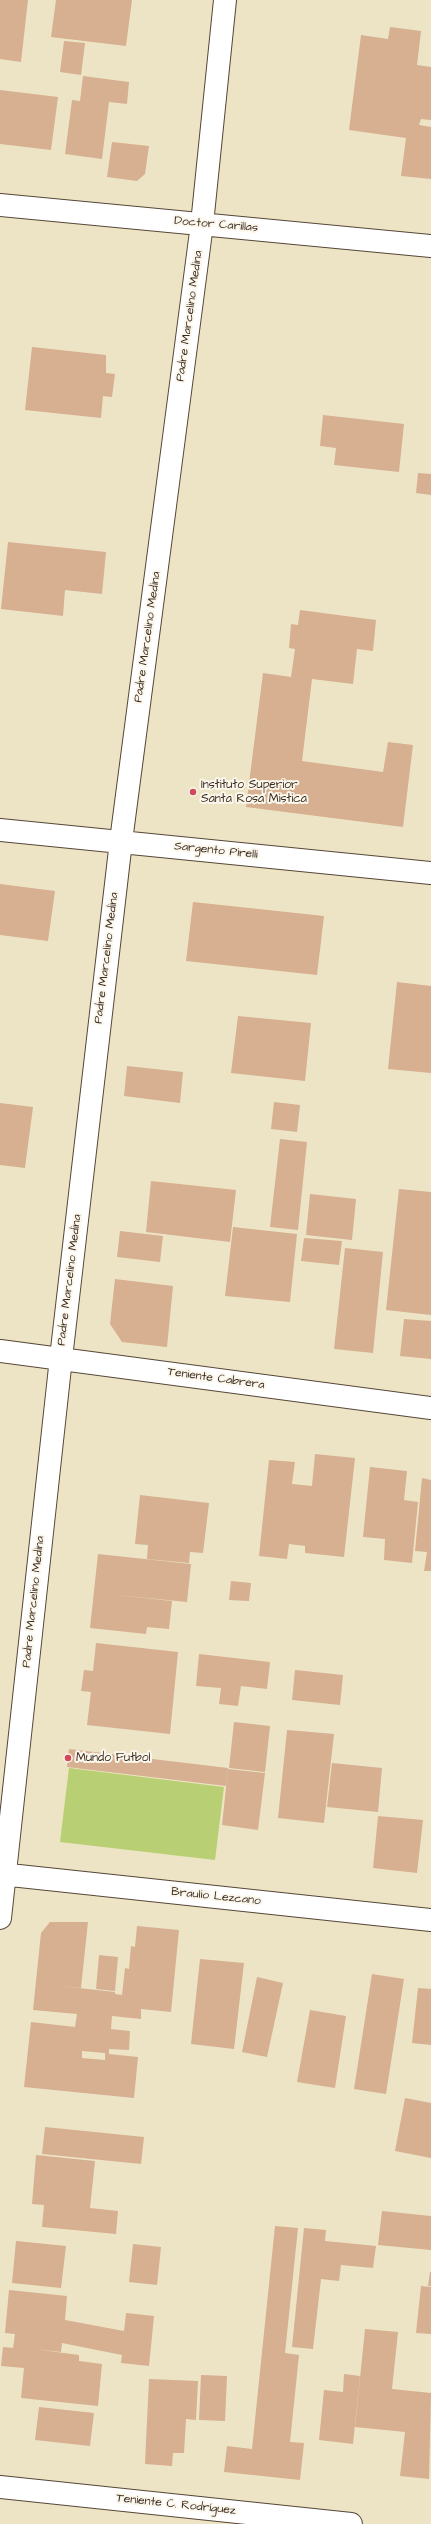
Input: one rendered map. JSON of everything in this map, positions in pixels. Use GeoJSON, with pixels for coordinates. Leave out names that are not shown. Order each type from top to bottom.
{"type":"FeatureCollection","features":[{"type":"Feature","properties":{"kind":"street","name":"Padre Marcelino Medina"},"geometry":{"type":"LineString","coordinates":[[0,1918],[2,1875],[121,841],[202,224],[225,0]]}},
{"type":"Feature","properties":{"kind":"street","name":"Doctor Carillas"},"geometry":{"type":"LineString","coordinates":[[0,205],[431,246]]}},
{"type":"Feature","properties":{"kind":"street","name":"Sargento Pirelli"},"geometry":{"type":"LineString","coordinates":[[0,830],[431,873]]}},
{"type":"Feature","properties":{"kind":"street","name":"Teniente Cabrera"},"geometry":{"type":"LineString","coordinates":[[0,1351],[431,1408]]}},
{"type":"Feature","properties":{"kind":"street","name":"Braulio Lezcano"},"geometry":{"type":"LineString","coordinates":[[2,1875],[431,1920]]}},
{"type":"Feature","properties":{"kind":"street","name":"Teniente C. Rodríguez"},"geometry":{"type":"LineString","coordinates":[[0,2486],[351,2524]]}},
{"type":"Feature","properties":{"kind":"green space"},"geometry":{"type":"Polygon","coordinates":[[[69,1768],[224,1787],[215,1860],[60,1842],[69,1768]]]}},
{"type":"Feature","properties":{"kind":"building"},"geometry":{"type":"Polygon","coordinates":[[[0,0],[28,0],[21,62],[0,59],[0,0]]]}},
{"type":"Feature","properties":{"kind":"building"},"geometry":{"type":"Polygon","coordinates":[[[56,0],[132,0],[126,46],[51,37],[56,0]]]}},
{"type":"Feature","properties":{"kind":"building"},"geometry":{"type":"Polygon","coordinates":[[[390,27],[421,31],[417,65],[431,67],[431,120],[421,119],[419,125],[431,127],[431,179],[401,176],[406,138],[349,130],[361,35],[388,39],[390,27]]]}},
{"type":"Feature","properties":{"kind":"building"},"geometry":{"type":"Polygon","coordinates":[[[64,41],[85,43],[81,75],[60,72],[64,41]]]}},
{"type":"Feature","properties":{"kind":"building"},"geometry":{"type":"Polygon","coordinates":[[[83,76],[129,82],[127,104],[109,102],[102,159],[65,154],[72,100],[80,101],[83,76]]]}},
{"type":"Feature","properties":{"kind":"building"},"geometry":{"type":"Polygon","coordinates":[[[0,90],[58,97],[51,150],[0,144],[0,90]]]}},
{"type":"Feature","properties":{"kind":"building"},"geometry":{"type":"Polygon","coordinates":[[[112,142],[149,146],[145,174],[137,181],[107,177],[112,142]]]}},
{"type":"Feature","properties":{"kind":"building"},"geometry":{"type":"Polygon","coordinates":[[[32,347],[106,355],[106,373],[115,374],[112,397],[103,396],[101,418],[25,410],[32,347]]]}},
{"type":"Feature","properties":{"kind":"building"},"geometry":{"type":"Polygon","coordinates":[[[323,415],[404,424],[399,472],[334,465],[336,448],[320,446],[323,415]]]}},
{"type":"Feature","properties":{"kind":"building"},"geometry":{"type":"Polygon","coordinates":[[[418,473],[431,474],[431,495],[416,493],[418,473]]]}},
{"type":"Feature","properties":{"kind":"building"},"geometry":{"type":"Polygon","coordinates":[[[8,542],[106,552],[102,594],[65,590],[63,616],[1,609],[8,542]]]}},
{"type":"Feature","properties":{"kind":"building"},"geometry":{"type":"Polygon","coordinates":[[[300,610],[376,620],[373,651],[357,649],[353,684],[312,679],[302,761],[383,772],[388,742],[413,745],[403,827],[246,807],[263,673],[291,677],[295,649],[289,648],[291,624],[298,625],[300,610]]]}},
{"type":"Feature","properties":{"kind":"building"},"geometry":{"type":"Polygon","coordinates":[[[0,884],[55,891],[48,941],[0,935],[0,884]]]}},
{"type":"Feature","properties":{"kind":"building"},"geometry":{"type":"Polygon","coordinates":[[[193,902],[324,916],[317,975],[186,961],[193,902]]]}},
{"type":"Feature","properties":{"kind":"building"},"geometry":{"type":"Polygon","coordinates":[[[397,982],[431,986],[431,1073],[388,1069],[397,982]]]}},
{"type":"Feature","properties":{"kind":"building"},"geometry":{"type":"Polygon","coordinates":[[[238,1016],[311,1023],[305,1081],[231,1073],[238,1016]]]}},
{"type":"Feature","properties":{"kind":"building"},"geometry":{"type":"Polygon","coordinates":[[[127,1066],[183,1072],[180,1103],[124,1096],[127,1066]]]}},
{"type":"Feature","properties":{"kind":"building"},"geometry":{"type":"Polygon","coordinates":[[[274,1102],[300,1105],[297,1132],[271,1129],[274,1102]]]}},
{"type":"Feature","properties":{"kind":"building"},"geometry":{"type":"Polygon","coordinates":[[[0,1103],[33,1107],[25,1168],[0,1165],[0,1103]]]}},
{"type":"Feature","properties":{"kind":"building"},"geometry":{"type":"Polygon","coordinates":[[[280,1139],[307,1142],[298,1230],[270,1227],[280,1139]]]}},
{"type":"Feature","properties":{"kind":"building"},"geometry":{"type":"Polygon","coordinates":[[[151,1181],[236,1190],[230,1242],[146,1232],[151,1181]]]}},
{"type":"Feature","properties":{"kind":"building"},"geometry":{"type":"Polygon","coordinates":[[[399,1189],[431,1192],[431,1315],[386,1310],[399,1189]]]}},
{"type":"Feature","properties":{"kind":"building"},"geometry":{"type":"Polygon","coordinates":[[[310,1194],[356,1199],[352,1240],[306,1235],[310,1194]]]}},
{"type":"Feature","properties":{"kind":"building"},"geometry":{"type":"Polygon","coordinates":[[[233,1227],[297,1234],[290,1302],[225,1296],[233,1227]]]}},
{"type":"Feature","properties":{"kind":"building"},"geometry":{"type":"Polygon","coordinates":[[[120,1231],[163,1236],[160,1262],[117,1257],[120,1231]]]}},
{"type":"Feature","properties":{"kind":"building"},"geometry":{"type":"Polygon","coordinates":[[[304,1238],[342,1241],[339,1265],[301,1261],[304,1238]]]}},
{"type":"Feature","properties":{"kind":"building"},"geometry":{"type":"Polygon","coordinates":[[[345,1248],[383,1252],[373,1353],[334,1349],[345,1248]]]}},
{"type":"Feature","properties":{"kind":"building"},"geometry":{"type":"Polygon","coordinates":[[[115,1279],[173,1286],[167,1347],[122,1342],[110,1324],[115,1279]]]}},
{"type":"Feature","properties":{"kind":"building"},"geometry":{"type":"Polygon","coordinates":[[[404,1319],[431,1321],[431,1359],[400,1356],[404,1319]]]}},
{"type":"Feature","properties":{"kind":"building"},"geometry":{"type":"Polygon","coordinates":[[[315,1454],[355,1458],[344,1557],[305,1553],[305,1546],[289,1544],[287,1559],[259,1556],[269,1460],[295,1462],[292,1484],[312,1486],[315,1454]]]}},
{"type":"Feature","properties":{"kind":"building"},"geometry":{"type":"Polygon","coordinates":[[[370,1467],[407,1471],[404,1500],[418,1502],[412,1563],[384,1560],[385,1539],[363,1537],[370,1467]]]}},
{"type":"Feature","properties":{"kind":"building"},"geometry":{"type":"Polygon","coordinates":[[[422,1478],[431,1480],[431,1571],[424,1571],[427,1552],[415,1551],[422,1478]]]}},
{"type":"Feature","properties":{"kind":"building"},"geometry":{"type":"Polygon","coordinates":[[[140,1495],[209,1503],[203,1553],[190,1552],[189,1563],[147,1559],[148,1545],[135,1544],[140,1495]]]}},
{"type":"Feature","properties":{"kind":"building"},"geometry":{"type":"Polygon","coordinates":[[[98,1554],[191,1564],[187,1602],[108,1594],[172,1601],[169,1629],[147,1627],[146,1634],[90,1628],[98,1554]]]}},
{"type":"Feature","properties":{"kind":"building"},"geometry":{"type":"Polygon","coordinates":[[[231,1581],[251,1583],[249,1601],[229,1600],[231,1581]]]}},
{"type":"Feature","properties":{"kind":"building"},"geometry":{"type":"Polygon","coordinates":[[[96,1643],[178,1652],[170,1734],[87,1725],[91,1692],[81,1691],[84,1670],[93,1671],[96,1643]]]}},
{"type":"Feature","properties":{"kind":"building"},"geometry":{"type":"Polygon","coordinates":[[[199,1654],[270,1662],[267,1689],[241,1686],[238,1706],[219,1704],[221,1688],[196,1686],[199,1654]]]}},
{"type":"Feature","properties":{"kind":"building"},"geometry":{"type":"Polygon","coordinates":[[[295,1670],[343,1675],[340,1705],[292,1700],[295,1670]]]}},
{"type":"Feature","properties":{"kind":"building"},"geometry":{"type":"Polygon","coordinates":[[[234,1722],[270,1726],[265,1772],[229,1768],[234,1722]]]}},
{"type":"Feature","properties":{"kind":"building"},"geometry":{"type":"Polygon","coordinates":[[[287,1730],[334,1734],[324,1823],[278,1818],[287,1730]]]}},
{"type":"Feature","properties":{"kind":"building"},"geometry":{"type":"Polygon","coordinates":[[[69,1749],[228,1768],[226,1786],[67,1767],[69,1749]]]}},
{"type":"Feature","properties":{"kind":"building"},"geometry":{"type":"Polygon","coordinates":[[[332,1763],[382,1768],[378,1812],[327,1807],[332,1763]]]}},
{"type":"Feature","properties":{"kind":"building"},"geometry":{"type":"Polygon","coordinates":[[[228,1769],[265,1773],[258,1830],[222,1825],[228,1769]]]}},
{"type":"Feature","properties":{"kind":"building"},"geometry":{"type":"Polygon","coordinates":[[[378,1816],[423,1820],[417,1873],[373,1868],[378,1816]]]}},
{"type":"Feature","properties":{"kind":"building"},"geometry":{"type":"Polygon","coordinates":[[[50,1922],[88,1922],[81,1988],[51,1985],[115,1992],[115,1994],[122,1995],[125,1968],[129,1969],[131,1946],[135,1947],[137,1926],[179,1930],[171,2012],[141,2009],[141,2019],[112,2016],[111,2029],[130,2031],[129,2050],[109,2049],[109,2054],[138,2057],[134,2098],[24,2087],[31,2022],[75,2027],[77,2014],[33,2010],[41,1933],[50,1922]],[[82,2051],[82,2058],[105,2060],[105,2053],[82,2051]]]}},
{"type":"Feature","properties":{"kind":"building"},"geometry":{"type":"Polygon","coordinates":[[[99,1955],[118,1957],[115,1991],[96,1989],[99,1955]]]}},
{"type":"Feature","properties":{"kind":"building"},"geometry":{"type":"Polygon","coordinates":[[[200,1959],[244,1963],[234,2049],[191,2044],[200,1959]]]}},
{"type":"Feature","properties":{"kind":"building"},"geometry":{"type":"Polygon","coordinates":[[[372,1974],[404,1979],[386,2094],[354,2089],[372,1974]]]}},
{"type":"Feature","properties":{"kind":"building"},"geometry":{"type":"Polygon","coordinates":[[[257,1977],[283,1983],[267,2057],[242,2052],[257,1977]]]}},
{"type":"Feature","properties":{"kind":"building"},"geometry":{"type":"Polygon","coordinates":[[[418,1988],[431,1989],[431,2045],[412,2043],[418,1988]]]}},
{"type":"Feature","properties":{"kind":"building"},"geometry":{"type":"Polygon","coordinates":[[[310,2010],[346,2016],[335,2088],[297,2082],[310,2010]]]}},
{"type":"Feature","properties":{"kind":"building"},"geometry":{"type":"Polygon","coordinates":[[[405,2098],[431,2103],[431,2158],[395,2151],[405,2098]]]}},
{"type":"Feature","properties":{"kind":"building"},"geometry":{"type":"Polygon","coordinates":[[[45,2127],[144,2137],[141,2164],[42,2154],[45,2127]]]}},
{"type":"Feature","properties":{"kind":"building"},"geometry":{"type":"Polygon","coordinates":[[[36,2155],[95,2161],[90,2208],[118,2211],[116,2234],[42,2227],[44,2205],[32,2204],[36,2155]]]}},
{"type":"Feature","properties":{"kind":"building"},"geometry":{"type":"Polygon","coordinates":[[[382,2211],[431,2216],[431,2250],[378,2245],[382,2211]]]}},
{"type":"Feature","properties":{"kind":"building"},"geometry":{"type":"Polygon","coordinates":[[[275,2226],[298,2228],[285,2353],[299,2355],[290,2442],[304,2443],[300,2480],[224,2472],[227,2446],[252,2449],[275,2226]]]}},
{"type":"Feature","properties":{"kind":"building"},"geometry":{"type":"Polygon","coordinates":[[[304,2228],[326,2230],[325,2241],[376,2246],[373,2268],[341,2265],[339,2281],[321,2279],[313,2349],[292,2347],[304,2228]]]}},
{"type":"Feature","properties":{"kind":"building"},"geometry":{"type":"Polygon","coordinates":[[[16,2241],[66,2246],[61,2288],[12,2283],[16,2241]]]}},
{"type":"Feature","properties":{"kind":"building"},"geometry":{"type":"Polygon","coordinates":[[[133,2244],[161,2247],[157,2285],[129,2282],[133,2244]]]}},
{"type":"Feature","properties":{"kind":"building"},"geometry":{"type":"Polygon","coordinates":[[[430,2272],[431,2286],[428,2286],[430,2272]]]}},
{"type":"Feature","properties":{"kind":"building"},"geometry":{"type":"Polygon","coordinates":[[[421,2286],[431,2287],[431,2334],[416,2333],[421,2286]]]}},
{"type":"Feature","properties":{"kind":"building"},"geometry":{"type":"Polygon","coordinates":[[[9,2290],[67,2296],[65,2320],[124,2331],[126,2313],[154,2316],[149,2366],[121,2363],[122,2355],[62,2343],[61,2352],[34,2349],[79,2355],[79,2361],[102,2364],[98,2406],[21,2398],[24,2368],[1,2366],[3,2347],[13,2348],[15,2334],[5,2333],[9,2290]]]}},
{"type":"Feature","properties":{"kind":"building"},"geometry":{"type":"Polygon","coordinates":[[[365,2329],[398,2332],[392,2389],[431,2393],[429,2479],[400,2476],[405,2432],[355,2427],[365,2329]]]}},
{"type":"Feature","properties":{"kind":"building"},"geometry":{"type":"Polygon","coordinates":[[[344,2374],[360,2376],[353,2444],[319,2440],[324,2390],[343,2392],[344,2374]]]}},
{"type":"Feature","properties":{"kind":"building"},"geometry":{"type":"Polygon","coordinates":[[[201,2375],[227,2376],[225,2421],[199,2420],[201,2375]]]}},
{"type":"Feature","properties":{"kind":"building"},"geometry":{"type":"Polygon","coordinates":[[[149,2379],[198,2381],[196,2420],[186,2419],[184,2453],[173,2453],[172,2466],[145,2464],[149,2379]]]}},
{"type":"Feature","properties":{"kind":"building"},"geometry":{"type":"Polygon","coordinates":[[[39,2407],[94,2413],[90,2446],[35,2440],[39,2407]]]}},
{"type":"Feature","properties":{"kind":"place","name":"Instituto Superior Santa Rosa Mistica"},"geometry":{"type":"Point","coordinates":[193,792]}},
{"type":"Feature","properties":{"kind":"place","name":"Mundo Futbol"},"geometry":{"type":"Point","coordinates":[68,1758]}}]}
